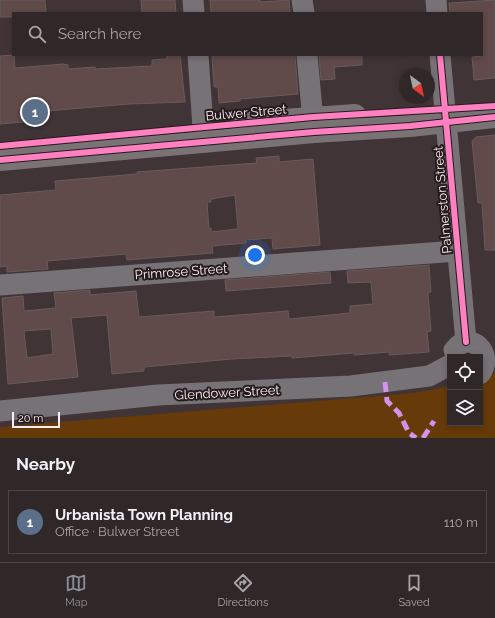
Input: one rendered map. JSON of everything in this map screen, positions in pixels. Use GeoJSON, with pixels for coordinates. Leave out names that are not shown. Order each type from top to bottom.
{"type":"FeatureCollection","features":[{"type":"Feature","properties":{"kind":"main road","name":"Bulwer Street"},"geometry":{"type":"LineString","coordinates":[[445,116],[495,106]]}},
{"type":"Feature","properties":{"kind":"main road","name":"Bulwer Street"},"geometry":{"type":"LineString","coordinates":[[0,146],[204,134],[314,124],[445,116],[495,117]]}},
{"type":"Feature","properties":{"kind":"main road","name":"Bulwer Street"},"geometry":{"type":"LineString","coordinates":[[0,160],[204,134]]}},
{"type":"Feature","properties":{"kind":"street"},"geometry":{"type":"LineString","coordinates":[[193,0],[194,12]]}},
{"type":"Feature","properties":{"kind":"street"},"geometry":{"type":"LineString","coordinates":[[302,0],[304,12]]}},
{"type":"Feature","properties":{"kind":"street"},"geometry":{"type":"LineString","coordinates":[[436,0],[436,12]]}},
{"type":"Feature","properties":{"kind":"street"},"geometry":{"type":"LineString","coordinates":[[198,56],[204,134]]}},
{"type":"Feature","properties":{"kind":"street"},"geometry":{"type":"LineString","coordinates":[[308,56],[314,124]]}},
{"type":"Feature","properties":{"kind":"street","name":"Palmerston Street"},"geometry":{"type":"LineString","coordinates":[[440,56],[457,251],[459,350]]}},
{"type":"Feature","properties":{"kind":"street","name":"Primrose Street"},"geometry":{"type":"LineString","coordinates":[[0,285],[457,251]]}},
{"type":"Feature","properties":{"kind":"street"},"geometry":{"type":"LineString","coordinates":[[459,350],[477,344],[483,349],[487,362]]}},
{"type":"Feature","properties":{"kind":"street","name":"Glendower Street"},"geometry":{"type":"LineString","coordinates":[[0,411],[158,395],[351,386],[429,376],[447,366]]}},
{"type":"Feature","properties":{"kind":"shaded area"},"geometry":{"type":"Polygon","coordinates":[[[495,373],[495,438],[0,438],[0,427],[414,393],[447,387],[447,426],[483,426],[483,381],[495,373]]]}},
{"type":"Feature","properties":{"kind":"building"},"geometry":{"type":"Polygon","coordinates":[[[0,0],[45,0],[46,12],[12,12],[12,17],[0,17],[0,0]]]}},
{"type":"Feature","properties":{"kind":"building"},"geometry":{"type":"Polygon","coordinates":[[[141,0],[175,0],[176,12],[142,12],[141,0]]]}},
{"type":"Feature","properties":{"kind":"building"},"geometry":{"type":"Polygon","coordinates":[[[210,0],[260,0],[260,2],[289,0],[290,12],[211,12],[210,0]]]}},
{"type":"Feature","properties":{"kind":"building"},"geometry":{"type":"Polygon","coordinates":[[[495,0],[495,78],[474,80],[472,57],[483,56],[483,12],[450,12],[449,3],[495,0]]]}},
{"type":"Feature","properties":{"kind":"building"},"geometry":{"type":"Polygon","coordinates":[[[0,56],[14,56],[15,68],[63,64],[68,65],[68,69],[95,67],[95,69],[152,66],[152,60],[167,59],[167,56],[180,56],[185,102],[129,104],[47,111],[48,120],[0,124],[0,56]]]}},
{"type":"Feature","properties":{"kind":"building"},"geometry":{"type":"Polygon","coordinates":[[[212,56],[295,56],[298,94],[240,99],[240,101],[219,103],[218,87],[214,87],[212,56]]]}},
{"type":"Feature","properties":{"kind":"building"},"geometry":{"type":"Polygon","coordinates":[[[319,56],[362,56],[362,65],[334,67],[335,79],[321,80],[319,56]]]}},
{"type":"Feature","properties":{"kind":"building"},"geometry":{"type":"Polygon","coordinates":[[[495,135],[495,250],[485,250],[482,203],[478,203],[472,141],[476,137],[495,135]]]}},
{"type":"Feature","properties":{"kind":"building"},"geometry":{"type":"Polygon","coordinates":[[[279,156],[279,162],[313,159],[320,245],[273,249],[272,238],[246,240],[246,243],[212,246],[213,253],[127,260],[126,254],[47,261],[48,269],[7,272],[7,266],[0,267],[0,195],[56,190],[55,181],[137,174],[137,172],[257,163],[256,158],[279,156]],[[235,195],[211,199],[211,202],[207,202],[209,229],[211,228],[211,232],[238,229],[235,195]]]}},
{"type":"Feature","properties":{"kind":"building"},"geometry":{"type":"Polygon","coordinates":[[[429,265],[431,292],[428,293],[431,331],[427,332],[429,352],[389,355],[389,352],[355,355],[354,353],[292,358],[292,356],[232,359],[144,367],[144,371],[112,374],[107,315],[71,318],[78,377],[8,384],[2,298],[23,296],[24,311],[56,308],[54,293],[90,290],[90,295],[136,291],[139,317],[214,311],[214,317],[288,311],[289,319],[350,313],[350,306],[373,304],[371,282],[348,283],[347,271],[429,265]],[[51,329],[24,331],[27,358],[53,354],[51,329]]]}},
{"type":"Feature","properties":{"kind":"building"},"geometry":{"type":"Polygon","coordinates":[[[330,272],[331,283],[226,291],[225,280],[330,272]]]}},
{"type":"Feature","properties":{"kind":"marked path"},"geometry":{"type":"LineString","coordinates":[[385,382],[387,401],[399,413],[409,433],[416,438]]}},
{"type":"Feature","properties":{"kind":"marked path"},"geometry":{"type":"LineString","coordinates":[[423,438],[434,421]]}},
{"type":"Feature","properties":{"kind":"cycle path"},"geometry":{"type":"LineString","coordinates":[[440,56],[466,342]]}},
{"type":"Feature","properties":{"kind":"cycle path"},"geometry":{"type":"LineString","coordinates":[[0,146],[313,117],[495,106]]}},
{"type":"Feature","properties":{"kind":"cycle path"},"geometry":{"type":"LineString","coordinates":[[0,160],[314,132],[410,126],[495,117]]}},
{"type":"Feature","properties":{"kind":"place","name":"Urbanista Town Planning"},"geometry":{"type":"Point","coordinates":[35,112]}}]}
